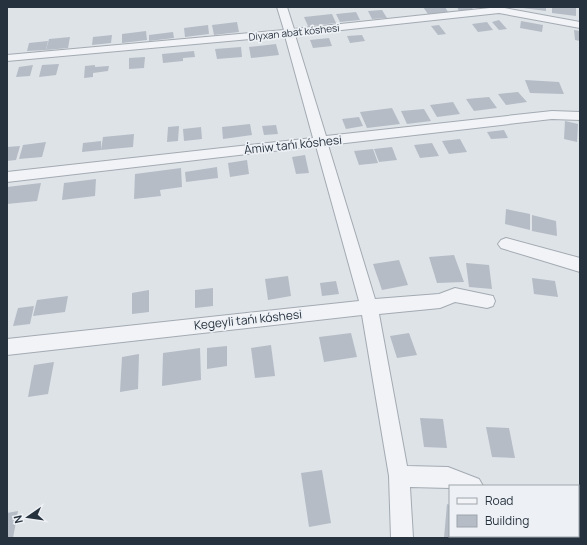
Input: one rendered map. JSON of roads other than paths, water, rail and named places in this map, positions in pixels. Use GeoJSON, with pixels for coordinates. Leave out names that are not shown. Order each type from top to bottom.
{"type":"FeatureCollection","features":[{"type":"Feature","properties":{"kind":"street"},"geometry":{"type":"LineString","coordinates":[[282,7],[288,33],[369,307],[399,476],[402,538]]}},
{"type":"Feature","properties":{"kind":"street","name":"Diyxan abat kóshesi"},"geometry":{"type":"LineString","coordinates":[[7,58],[288,33],[499,10],[580,25]]}},
{"type":"Feature","properties":{"kind":"street","name":"Ámiw tańı kóshesi"},"geometry":{"type":"LineString","coordinates":[[7,177],[552,115],[580,116]]}},
{"type":"Feature","properties":{"kind":"street"},"geometry":{"type":"LineString","coordinates":[[506,244],[580,266]]}},
{"type":"Feature","properties":{"kind":"street","name":"Kegeyli tańı kóshesi"},"geometry":{"type":"LineString","coordinates":[[7,347],[369,307],[440,301],[455,295],[487,301]]}},
{"type":"Feature","properties":{"kind":"street"},"geometry":{"type":"LineString","coordinates":[[399,476],[448,477],[469,485]]}}]}
